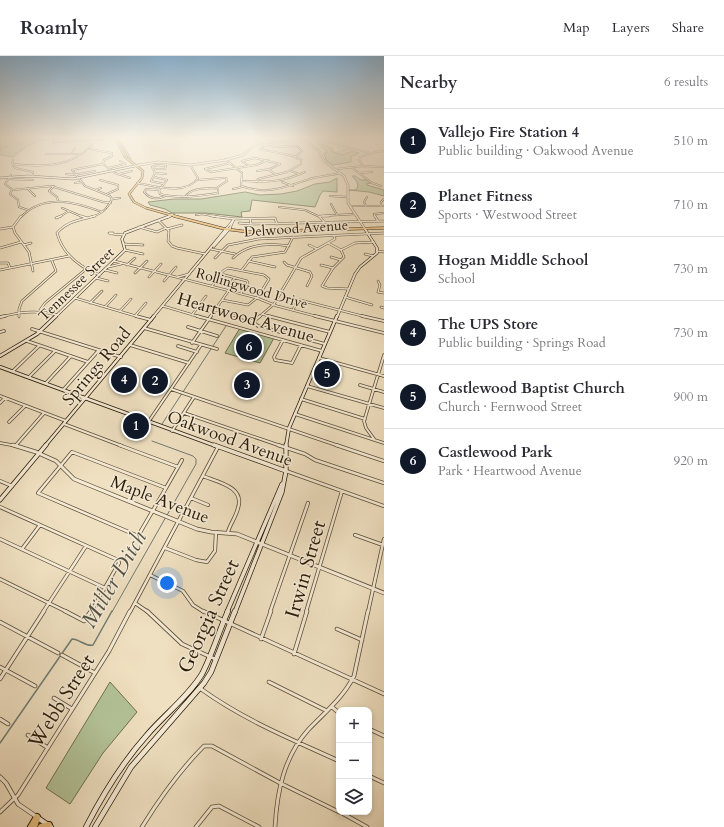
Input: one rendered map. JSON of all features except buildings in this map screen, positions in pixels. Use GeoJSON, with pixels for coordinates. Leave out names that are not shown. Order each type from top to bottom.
{"type":"FeatureCollection","features":[{"type":"Feature","properties":{"kind":"highway"},"geometry":{"type":"LineString","coordinates":[[31,827],[37,817]]}},
{"type":"Feature","properties":{"kind":"highway"},"geometry":{"type":"LineString","coordinates":[[34,827],[37,817]]}},
{"type":"Feature","properties":{"kind":"highway"},"geometry":{"type":"LineString","coordinates":[[41,827],[50,826]]}},
{"type":"Feature","properties":{"kind":"main road"},"geometry":{"type":"LineString","coordinates":[[0,177],[33,176],[58,179],[78,178],[98,174]]}},
{"type":"Feature","properties":{"kind":"main road"},"geometry":{"type":"LineString","coordinates":[[143,174],[138,183],[129,194],[134,202],[146,208],[228,229],[249,232],[288,232],[384,228]]}},
{"type":"Feature","properties":{"kind":"main road","name":"Tennessee Street"},"geometry":{"type":"LineString","coordinates":[[0,356],[40,332],[100,275],[125,250],[122,239],[123,235],[129,231],[159,221],[172,214]]}},
{"type":"Feature","properties":{"kind":"main road"},"geometry":{"type":"LineString","coordinates":[[365,228],[374,242],[377,251]]}},
{"type":"Feature","properties":{"kind":"main road","name":"Springs Road"},"geometry":{"type":"LineString","coordinates":[[0,500],[228,229]]}},
{"type":"Feature","properties":{"kind":"main road","name":"Georgia Street"},"geometry":{"type":"LineString","coordinates":[[95,827],[133,762],[180,712],[200,688],[216,660],[282,492],[286,471],[286,448],[289,428],[348,289],[358,269],[374,257],[377,251]]}},
{"type":"Feature","properties":{"kind":"main road","name":"Oakwood Avenue"},"geometry":{"type":"LineString","coordinates":[[0,367],[286,471]]}},
{"type":"Feature","properties":{"kind":"main road","name":"Georgia Street"},"geometry":{"type":"LineString","coordinates":[[86,827],[122,765],[148,734],[193,687],[202,673],[210,657],[256,542],[283,483]]}},
{"type":"Feature","properties":{"kind":"main road"},"geometry":{"type":"LineString","coordinates":[[37,817],[50,826]]}},
{"type":"Feature","properties":{"kind":"street"},"geometry":{"type":"LineString","coordinates":[[66,174],[76,174],[85,186],[107,194],[112,199]]}},
{"type":"Feature","properties":{"kind":"street"},"geometry":{"type":"LineString","coordinates":[[155,174],[151,181],[164,184]]}},
{"type":"Feature","properties":{"kind":"street"},"geometry":{"type":"LineString","coordinates":[[197,174],[198,180]]}},
{"type":"Feature","properties":{"kind":"street"},"geometry":{"type":"LineString","coordinates":[[242,174],[242,187]]}},
{"type":"Feature","properties":{"kind":"street"},"geometry":{"type":"LineString","coordinates":[[256,182],[258,180],[280,174]]}},
{"type":"Feature","properties":{"kind":"street"},"geometry":{"type":"LineString","coordinates":[[241,181],[271,183],[299,174]]}},
{"type":"Feature","properties":{"kind":"street"},"geometry":{"type":"LineString","coordinates":[[233,189],[242,187],[268,190],[284,189],[320,176],[334,174]]}},
{"type":"Feature","properties":{"kind":"street"},"geometry":{"type":"LineString","coordinates":[[342,174],[348,183],[348,203],[365,228]]}},
{"type":"Feature","properties":{"kind":"street"},"geometry":{"type":"LineString","coordinates":[[360,174],[372,183],[381,186]]}},
{"type":"Feature","properties":{"kind":"street"},"geometry":{"type":"LineString","coordinates":[[118,175],[130,178]]}},
{"type":"Feature","properties":{"kind":"street"},"geometry":{"type":"LineString","coordinates":[[11,176],[5,185],[12,190],[54,186],[103,202],[111,203]]}},
{"type":"Feature","properties":{"kind":"street"},"geometry":{"type":"LineString","coordinates":[[320,176],[324,178]]}},
{"type":"Feature","properties":{"kind":"street"},"geometry":{"type":"LineString","coordinates":[[154,177],[166,179],[167,181],[159,190]]}},
{"type":"Feature","properties":{"kind":"street"},"geometry":{"type":"LineString","coordinates":[[138,183],[184,188],[194,185],[198,180],[226,178],[226,183],[217,188],[189,191],[185,197]]}},
{"type":"Feature","properties":{"kind":"street"},"geometry":{"type":"LineString","coordinates":[[9,179],[33,180]]}},
{"type":"Feature","properties":{"kind":"street"},"geometry":{"type":"LineString","coordinates":[[100,180],[118,185],[118,189],[107,194]]}},
{"type":"Feature","properties":{"kind":"street"},"geometry":{"type":"LineString","coordinates":[[281,181],[293,186]]}},
{"type":"Feature","properties":{"kind":"street"},"geometry":{"type":"LineString","coordinates":[[74,183],[81,182]]}},
{"type":"Feature","properties":{"kind":"street"},"geometry":{"type":"LineString","coordinates":[[54,186],[49,191],[57,197],[58,201]]}},
{"type":"Feature","properties":{"kind":"street"},"geometry":{"type":"LineString","coordinates":[[27,188],[35,196]]}},
{"type":"Feature","properties":{"kind":"street"},"geometry":{"type":"LineString","coordinates":[[96,190],[101,188]]}},
{"type":"Feature","properties":{"kind":"street"},"geometry":{"type":"LineString","coordinates":[[159,190],[146,189],[144,192],[148,197],[158,199],[165,196],[185,197],[217,193],[219,192],[217,188]]}},
{"type":"Feature","properties":{"kind":"street"},"geometry":{"type":"LineString","coordinates":[[12,190],[10,194],[18,200],[19,207],[28,210]]}},
{"type":"Feature","properties":{"kind":"street"},"geometry":{"type":"LineString","coordinates":[[159,190],[160,194],[165,196]]}},
{"type":"Feature","properties":{"kind":"street"},"geometry":{"type":"LineString","coordinates":[[330,196],[348,197]]}},
{"type":"Feature","properties":{"kind":"street"},"geometry":{"type":"LineString","coordinates":[[366,206],[364,202],[367,197]]}},
{"type":"Feature","properties":{"kind":"street"},"geometry":{"type":"LineString","coordinates":[[112,199],[120,198]]}},
{"type":"Feature","properties":{"kind":"street"},"geometry":{"type":"LineString","coordinates":[[100,275],[85,270],[69,256],[65,251],[57,233],[65,225],[102,212],[108,208],[112,199]]}},
{"type":"Feature","properties":{"kind":"street"},"geometry":{"type":"LineString","coordinates":[[381,206],[381,202],[384,199]]}},
{"type":"Feature","properties":{"kind":"street"},"geometry":{"type":"LineString","coordinates":[[0,228],[14,227],[28,210],[37,205],[58,201],[71,202],[102,212]]}},
{"type":"Feature","properties":{"kind":"street"},"geometry":{"type":"LineString","coordinates":[[331,204],[337,215]]}},
{"type":"Feature","properties":{"kind":"street"},"geometry":{"type":"LineString","coordinates":[[350,206],[384,206]]}},
{"type":"Feature","properties":{"kind":"street"},"geometry":{"type":"LineString","coordinates":[[279,207],[309,211],[321,216],[355,214]]}},
{"type":"Feature","properties":{"kind":"street"},"geometry":{"type":"LineString","coordinates":[[62,208],[87,218]]}},
{"type":"Feature","properties":{"kind":"street"},"geometry":{"type":"LineString","coordinates":[[56,218],[69,211]]}},
{"type":"Feature","properties":{"kind":"street"},"geometry":{"type":"LineString","coordinates":[[379,221],[374,214],[384,213]]}},
{"type":"Feature","properties":{"kind":"street"},"geometry":{"type":"LineString","coordinates":[[196,215],[202,214],[234,219],[275,218],[277,224]]}},
{"type":"Feature","properties":{"kind":"street"},"geometry":{"type":"LineString","coordinates":[[321,216],[326,223]]}},
{"type":"Feature","properties":{"kind":"street","name":"Springs Road"},"geometry":{"type":"LineString","coordinates":[[228,229],[234,219]]}},
{"type":"Feature","properties":{"kind":"street"},"geometry":{"type":"LineString","coordinates":[[250,219],[251,224]]}},
{"type":"Feature","properties":{"kind":"street"},"geometry":{"type":"LineString","coordinates":[[159,221],[169,233],[168,241],[172,246],[207,254]]}},
{"type":"Feature","properties":{"kind":"street"},"geometry":{"type":"LineString","coordinates":[[239,223],[277,224],[384,221]]}},
{"type":"Feature","properties":{"kind":"street"},"geometry":{"type":"LineString","coordinates":[[140,228],[158,232],[166,228],[182,225]]}},
{"type":"Feature","properties":{"kind":"street"},"geometry":{"type":"LineString","coordinates":[[14,227],[15,233],[29,252],[33,271]]}},
{"type":"Feature","properties":{"kind":"street","name":"Delwood Avenue"},"geometry":{"type":"LineString","coordinates":[[215,258],[230,244],[249,240],[384,233]]}},
{"type":"Feature","properties":{"kind":"street"},"geometry":{"type":"LineString","coordinates":[[113,234],[123,235]]}},
{"type":"Feature","properties":{"kind":"street"},"geometry":{"type":"LineString","coordinates":[[253,322],[273,305],[303,256],[335,239],[334,236]]}},
{"type":"Feature","properties":{"kind":"street"},"geometry":{"type":"LineString","coordinates":[[242,270],[248,261],[254,256],[284,252],[293,240],[292,237]]}},
{"type":"Feature","properties":{"kind":"street"},"geometry":{"type":"LineString","coordinates":[[0,248],[21,242]]}},
{"type":"Feature","properties":{"kind":"street"},"geometry":{"type":"LineString","coordinates":[[341,250],[355,243],[374,242]]}},
{"type":"Feature","properties":{"kind":"street"},"geometry":{"type":"LineString","coordinates":[[24,245],[31,243]]}},
{"type":"Feature","properties":{"kind":"street"},"geometry":{"type":"LineString","coordinates":[[328,243],[341,250],[344,255],[333,268],[322,286],[325,288],[339,287],[348,289]]}},
{"type":"Feature","properties":{"kind":"street"},"geometry":{"type":"LineString","coordinates":[[124,244],[143,245]]}},
{"type":"Feature","properties":{"kind":"street"},"geometry":{"type":"LineString","coordinates":[[309,245],[317,249]]}},
{"type":"Feature","properties":{"kind":"street"},"geometry":{"type":"LineString","coordinates":[[233,258],[235,254],[240,251],[260,246],[289,246]]}},
{"type":"Feature","properties":{"kind":"street"},"geometry":{"type":"LineString","coordinates":[[211,249],[235,254]]}},
{"type":"Feature","properties":{"kind":"street"},"geometry":{"type":"LineString","coordinates":[[125,250],[143,254]]}},
{"type":"Feature","properties":{"kind":"street"},"geometry":{"type":"LineString","coordinates":[[377,251],[384,252]]}},
{"type":"Feature","properties":{"kind":"street"},"geometry":{"type":"LineString","coordinates":[[365,254],[374,257]]}},
{"type":"Feature","properties":{"kind":"street"},"geometry":{"type":"LineString","coordinates":[[0,270],[52,261],[69,256]]}},
{"type":"Feature","properties":{"kind":"street"},"geometry":{"type":"LineString","coordinates":[[331,257],[341,260]]}},
{"type":"Feature","properties":{"kind":"street"},"geometry":{"type":"LineString","coordinates":[[128,265],[135,258]]}},
{"type":"Feature","properties":{"kind":"street"},"geometry":{"type":"LineString","coordinates":[[19,317],[22,301],[56,271],[52,261]]}},
{"type":"Feature","properties":{"kind":"street","name":"Rollingwood Drive"},"geometry":{"type":"LineString","coordinates":[[114,261],[241,293],[273,305],[384,333]]}},
{"type":"Feature","properties":{"kind":"street"},"geometry":{"type":"LineString","coordinates":[[135,273],[147,261]]}},
{"type":"Feature","properties":{"kind":"street"},"geometry":{"type":"LineString","coordinates":[[248,261],[274,267]]}},
{"type":"Feature","properties":{"kind":"street"},"geometry":{"type":"LineString","coordinates":[[284,262],[287,265],[311,273],[312,276],[307,286]]}},
{"type":"Feature","properties":{"kind":"street"},"geometry":{"type":"LineString","coordinates":[[0,263],[8,263],[10,268]]}},
{"type":"Feature","properties":{"kind":"street"},"geometry":{"type":"LineString","coordinates":[[108,267],[121,263]]}},
{"type":"Feature","properties":{"kind":"street"},"geometry":{"type":"LineString","coordinates":[[149,277],[161,264]]}},
{"type":"Feature","properties":{"kind":"street"},"geometry":{"type":"LineString","coordinates":[[321,265],[333,268]]}},
{"type":"Feature","properties":{"kind":"street"},"geometry":{"type":"LineString","coordinates":[[164,281],[176,267]]}},
{"type":"Feature","properties":{"kind":"street"},"geometry":{"type":"LineString","coordinates":[[212,286],[224,270],[228,268],[267,276],[269,279],[257,298],[246,306],[222,300]]}},
{"type":"Feature","properties":{"kind":"street"},"geometry":{"type":"LineString","coordinates":[[40,310],[45,303],[85,270]]}},
{"type":"Feature","properties":{"kind":"street"},"geometry":{"type":"LineString","coordinates":[[105,270],[117,273]]}},
{"type":"Feature","properties":{"kind":"street"},"geometry":{"type":"LineString","coordinates":[[176,277],[191,272]]}},
{"type":"Feature","properties":{"kind":"street"},"geometry":{"type":"LineString","coordinates":[[221,274],[248,282],[241,293]]}},
{"type":"Feature","properties":{"kind":"street"},"geometry":{"type":"LineString","coordinates":[[96,278],[108,281]]}},
{"type":"Feature","properties":{"kind":"street"},"geometry":{"type":"LineString","coordinates":[[232,281],[235,278]]}},
{"type":"Feature","properties":{"kind":"street"},"geometry":{"type":"LineString","coordinates":[[378,281],[380,286],[378,292],[384,293]]}},
{"type":"Feature","properties":{"kind":"street"},"geometry":{"type":"LineString","coordinates":[[192,342],[229,290]]}},
{"type":"Feature","properties":{"kind":"street"},"geometry":{"type":"LineString","coordinates":[[90,303],[102,291]]}},
{"type":"Feature","properties":{"kind":"street"},"geometry":{"type":"LineString","coordinates":[[105,307],[116,295]]}},
{"type":"Feature","properties":{"kind":"street"},"geometry":{"type":"LineString","coordinates":[[192,315],[206,296]]}},
{"type":"Feature","properties":{"kind":"street"},"geometry":{"type":"LineString","coordinates":[[345,297],[372,305]]}},
{"type":"Feature","properties":{"kind":"street"},"geometry":{"type":"LineString","coordinates":[[75,298],[151,320]]}},
{"type":"Feature","properties":{"kind":"street"},"geometry":{"type":"LineString","coordinates":[[120,311],[131,299]]}},
{"type":"Feature","properties":{"kind":"street"},"geometry":{"type":"LineString","coordinates":[[293,310],[297,301],[300,300],[384,321]]}},
{"type":"Feature","properties":{"kind":"street"},"geometry":{"type":"LineString","coordinates":[[135,316],[146,303]]}},
{"type":"Feature","properties":{"kind":"street","name":"Heartwood Avenue"},"geometry":{"type":"LineString","coordinates":[[163,306],[208,320],[322,351]]}},
{"type":"Feature","properties":{"kind":"street"},"geometry":{"type":"LineString","coordinates":[[0,316],[40,310],[58,315]]}},
{"type":"Feature","properties":{"kind":"street"},"geometry":{"type":"LineString","coordinates":[[216,310],[247,318],[258,326],[325,344]]}},
{"type":"Feature","properties":{"kind":"street"},"geometry":{"type":"LineString","coordinates":[[262,314],[330,332]]}},
{"type":"Feature","properties":{"kind":"street"},"geometry":{"type":"LineString","coordinates":[[188,327],[217,336]]}},
{"type":"Feature","properties":{"kind":"street"},"geometry":{"type":"LineString","coordinates":[[144,328],[217,349]]}},
{"type":"Feature","properties":{"kind":"street"},"geometry":{"type":"LineString","coordinates":[[32,329],[120,356]]}},
{"type":"Feature","properties":{"kind":"street"},"geometry":{"type":"LineString","coordinates":[[0,332],[4,331]]}},
{"type":"Feature","properties":{"kind":"street"},"geometry":{"type":"LineString","coordinates":[[283,340],[274,359],[278,361],[292,363],[301,345]]}},
{"type":"Feature","properties":{"kind":"street"},"geometry":{"type":"LineString","coordinates":[[27,341],[88,362]]}},
{"type":"Feature","properties":{"kind":"street"},"geometry":{"type":"LineString","coordinates":[[130,345],[189,363]]}},
{"type":"Feature","properties":{"kind":"street"},"geometry":{"type":"LineString","coordinates":[[148,422],[201,345]]}},
{"type":"Feature","properties":{"kind":"street"},"geometry":{"type":"LineString","coordinates":[[13,371],[39,346]]}},
{"type":"Feature","properties":{"kind":"street"},"geometry":{"type":"LineString","coordinates":[[178,346],[197,352]]}},
{"type":"Feature","properties":{"kind":"street"},"geometry":{"type":"LineString","coordinates":[[64,389],[99,350]]}},
{"type":"Feature","properties":{"kind":"street"},"geometry":{"type":"LineString","coordinates":[[29,377],[55,351]]}},
{"type":"Feature","properties":{"kind":"street"},"geometry":{"type":"LineString","coordinates":[[375,440],[366,428],[365,419],[384,355]]}},
{"type":"Feature","properties":{"kind":"street"},"geometry":{"type":"LineString","coordinates":[[46,383],[72,356]]}},
{"type":"Feature","properties":{"kind":"street"},"geometry":{"type":"LineString","coordinates":[[319,358],[384,376]]}},
{"type":"Feature","properties":{"kind":"street"},"geometry":{"type":"LineString","coordinates":[[360,385],[384,392]]}},
{"type":"Feature","properties":{"kind":"street"},"geometry":{"type":"LineString","coordinates":[[307,386],[384,408]]}},
{"type":"Feature","properties":{"kind":"street"},"geometry":{"type":"LineString","coordinates":[[171,389],[384,461]]}},
{"type":"Feature","properties":{"kind":"street"},"geometry":{"type":"LineString","coordinates":[[0,396],[66,421]]}},
{"type":"Feature","properties":{"kind":"street"},"geometry":{"type":"LineString","coordinates":[[172,430],[194,397]]}},
{"type":"Feature","properties":{"kind":"street"},"geometry":{"type":"LineString","coordinates":[[0,403],[5,398]]}},
{"type":"Feature","properties":{"kind":"street"},"geometry":{"type":"LineString","coordinates":[[301,399],[365,419]]}},
{"type":"Feature","properties":{"kind":"street"},"geometry":{"type":"LineString","coordinates":[[9,422],[25,406]]}},
{"type":"Feature","properties":{"kind":"street"},"geometry":{"type":"LineString","coordinates":[[16,445],[44,413]]}},
{"type":"Feature","properties":{"kind":"street"},"geometry":{"type":"LineString","coordinates":[[184,413],[305,454],[315,460],[384,483]]}},
{"type":"Feature","properties":{"kind":"street"},"geometry":{"type":"LineString","coordinates":[[295,414],[384,443]]}},
{"type":"Feature","properties":{"kind":"street"},"geometry":{"type":"LineString","coordinates":[[64,424],[178,467]]}},
{"type":"Feature","properties":{"kind":"street","name":"Maple Avenue"},"geometry":{"type":"LineString","coordinates":[[0,443],[16,445],[39,454],[61,465],[74,479],[178,522],[204,531],[237,534],[384,593]]}},
{"type":"Feature","properties":{"kind":"street","name":"Webb Street"},"geometry":{"type":"LineString","coordinates":[[0,812],[13,798],[18,795],[109,651],[218,446]]}},
{"type":"Feature","properties":{"kind":"street"},"geometry":{"type":"LineString","coordinates":[[166,488],[72,452],[38,493],[138,536],[153,511],[182,460]]}},
{"type":"Feature","properties":{"kind":"street","name":"Oakwood Avenue"},"geometry":{"type":"LineString","coordinates":[[286,471],[384,506]]}},
{"type":"Feature","properties":{"kind":"street"},"geometry":{"type":"LineString","coordinates":[[202,476],[235,489],[239,494],[240,504],[228,532]]}},
{"type":"Feature","properties":{"kind":"street"},"geometry":{"type":"LineString","coordinates":[[0,480],[12,486]]}},
{"type":"Feature","properties":{"kind":"street","name":"Irwin Street"},"geometry":{"type":"LineString","coordinates":[[294,654],[342,491]]}},
{"type":"Feature","properties":{"kind":"street"},"geometry":{"type":"LineString","coordinates":[[191,498],[208,505]]}},
{"type":"Feature","properties":{"kind":"street"},"geometry":{"type":"LineString","coordinates":[[261,639],[308,503]]}},
{"type":"Feature","properties":{"kind":"street"},"geometry":{"type":"LineString","coordinates":[[0,507],[118,560],[119,563],[84,621],[0,579]]}},
{"type":"Feature","properties":{"kind":"street"},"geometry":{"type":"LineString","coordinates":[[22,549],[40,525]]}},
{"type":"Feature","properties":{"kind":"street"},"geometry":{"type":"LineString","coordinates":[[165,548],[196,560],[207,562],[215,551],[216,532]]}},
{"type":"Feature","properties":{"kind":"street"},"geometry":{"type":"LineString","coordinates":[[354,535],[384,545]]}},
{"type":"Feature","properties":{"kind":"street"},"geometry":{"type":"LineString","coordinates":[[0,539],[105,588]]}},
{"type":"Feature","properties":{"kind":"street"},"geometry":{"type":"LineString","coordinates":[[275,827],[280,783],[286,761],[297,742],[344,694],[352,680],[384,545],[384,539]]}},
{"type":"Feature","properties":{"kind":"street"},"geometry":{"type":"LineString","coordinates":[[0,679],[86,546]]}},
{"type":"Feature","properties":{"kind":"street"},"geometry":{"type":"LineString","coordinates":[[150,576],[183,591],[200,611],[384,694]]}},
{"type":"Feature","properties":{"kind":"street"},"geometry":{"type":"LineString","coordinates":[[135,603],[150,612],[167,631],[182,643],[216,660]]}},
{"type":"Feature","properties":{"kind":"street"},"geometry":{"type":"LineString","coordinates":[[0,622],[58,653]]}},
{"type":"Feature","properties":{"kind":"street"},"geometry":{"type":"LineString","coordinates":[[337,629],[362,640]]}},
{"type":"Feature","properties":{"kind":"street"},"geometry":{"type":"LineString","coordinates":[[62,655],[95,673]]}},
{"type":"Feature","properties":{"kind":"street"},"geometry":{"type":"LineString","coordinates":[[0,667],[35,686]]}},
{"type":"Feature","properties":{"kind":"street"},"geometry":{"type":"LineString","coordinates":[[270,682],[327,711]]}},
{"type":"Feature","properties":{"kind":"street"},"geometry":{"type":"LineString","coordinates":[[200,688],[229,708],[336,760]]}},
{"type":"Feature","properties":{"kind":"street"},"geometry":{"type":"LineString","coordinates":[[54,698],[72,709]]}},
{"type":"Feature","properties":{"kind":"street"},"geometry":{"type":"LineString","coordinates":[[332,707],[336,710]]}},
{"type":"Feature","properties":{"kind":"street"},"geometry":{"type":"LineString","coordinates":[[0,719],[8,724]]}},
{"type":"Feature","properties":{"kind":"street"},"geometry":{"type":"LineString","coordinates":[[372,730],[384,736]]}},
{"type":"Feature","properties":{"kind":"street"},"geometry":{"type":"LineString","coordinates":[[28,735],[48,748]]}},
{"type":"Feature","properties":{"kind":"street"},"geometry":{"type":"LineString","coordinates":[[142,827],[164,792],[189,761],[204,746],[212,746],[280,783],[336,811]]}},
{"type":"Feature","properties":{"kind":"street"},"geometry":{"type":"LineString","coordinates":[[0,777],[6,783],[13,798],[22,807],[37,817]]}},
{"type":"Feature","properties":{"kind":"street"},"geometry":{"type":"LineString","coordinates":[[372,777],[384,783]]}},
{"type":"Feature","properties":{"kind":"street"},"geometry":{"type":"LineString","coordinates":[[196,827],[212,807],[219,806],[259,827]]}},
{"type":"Feature","properties":{"kind":"street"},"geometry":{"type":"LineString","coordinates":[[345,815],[367,827]]}},
{"type":"Feature","properties":{"kind":"green space"},"geometry":{"type":"Polygon","coordinates":[[[352,176],[371,183],[366,184],[367,185],[384,190],[384,196],[369,192],[349,190],[356,190],[358,186],[352,176]]]}},
{"type":"Feature","properties":{"kind":"green space"},"geometry":{"type":"Polygon","coordinates":[[[337,178],[337,192],[323,191],[315,207],[252,200],[250,211],[241,212],[242,217],[206,213],[172,213],[165,209],[150,205],[148,202],[174,199],[201,199],[245,192],[260,195],[281,194],[297,191],[315,184],[330,182],[337,178]]]}},
{"type":"Feature","properties":{"kind":"green space"},"geometry":{"type":"Polygon","coordinates":[[[240,328],[274,338],[260,363],[225,353],[240,328]]]}},
{"type":"Feature","properties":{"kind":"green space"},"geometry":{"type":"Polygon","coordinates":[[[110,682],[137,712],[103,753],[70,804],[46,788],[110,682]]]}},
{"type":"Feature","properties":{"kind":"waterway","name":"Miller Ditch"},"geometry":{"type":"LineString","coordinates":[[162,424],[226,326]]}},
{"type":"Feature","properties":{"kind":"waterway","name":"Miller Ditch"},"geometry":{"type":"LineString","coordinates":[[112,612],[196,464],[196,459],[193,456],[152,441]]}},
{"type":"Feature","properties":{"kind":"waterway","name":"Miller Ditch"},"geometry":{"type":"LineString","coordinates":[[0,743],[72,639],[78,640],[87,645],[93,645],[112,611]]}},
{"type":"Feature","properties":{"kind":"place","name":"Castlewood Park"},"geometry":{"type":"Point","coordinates":[249,347]}},
{"type":"Feature","properties":{"kind":"place","name":"Castlewood Baptist Church"},"geometry":{"type":"Point","coordinates":[327,374]}},
{"type":"Feature","properties":{"kind":"place","name":"The UPS Store"},"geometry":{"type":"Point","coordinates":[124,380]}},
{"type":"Feature","properties":{"kind":"place","name":"Planet Fitness"},"geometry":{"type":"Point","coordinates":[155,381]}},
{"type":"Feature","properties":{"kind":"place","name":"Hogan Middle School"},"geometry":{"type":"Point","coordinates":[247,385]}},
{"type":"Feature","properties":{"kind":"place","name":"Vallejo Fire Station 4"},"geometry":{"type":"Point","coordinates":[136,426]}}]}
